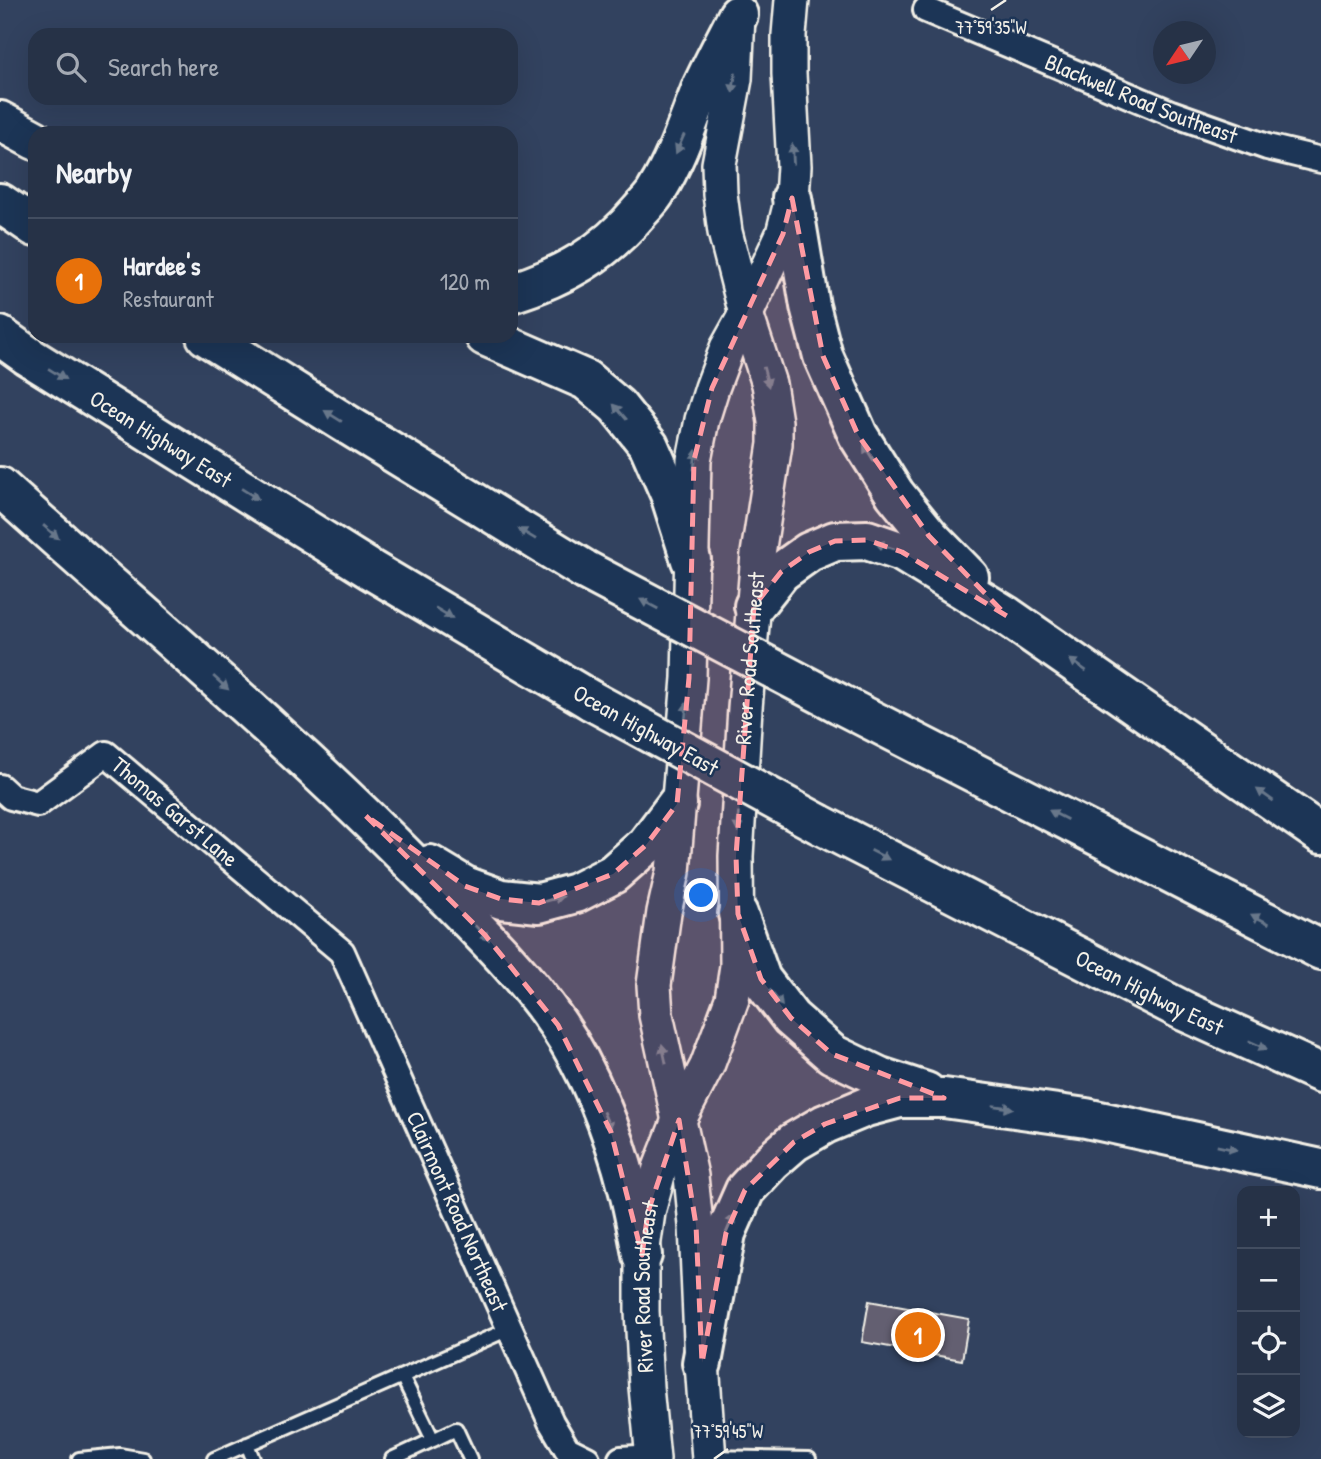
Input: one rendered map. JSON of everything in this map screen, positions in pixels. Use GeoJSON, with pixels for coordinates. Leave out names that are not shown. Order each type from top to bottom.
{"type":"FeatureCollection","features":[{"type":"Feature","properties":{"kind":"highway"},"geometry":{"type":"LineString","coordinates":[[518,291],[572,269],[626,228],[656,192],[681,143],[739,8]]}},
{"type":"Feature","properties":{"kind":"highway"},"geometry":{"type":"LineString","coordinates":[[0,121],[28,136]]}},
{"type":"Feature","properties":{"kind":"highway"},"geometry":{"type":"LineString","coordinates":[[792,198],[810,306],[823,356],[858,435],[895,494],[929,536],[1007,616]]}},
{"type":"Feature","properties":{"kind":"highway"},"geometry":{"type":"LineString","coordinates":[[0,203],[28,222]]}},
{"type":"Feature","properties":{"kind":"highway","name":"Ocean Highway East"},"geometry":{"type":"LineString","coordinates":[[0,336],[371,570],[592,701],[819,824],[1186,1012],[1321,1073]]}},
{"type":"Feature","properties":{"kind":"highway"},"geometry":{"type":"LineString","coordinates":[[217,343],[585,570],[1321,950]]}},
{"type":"Feature","properties":{"kind":"highway"},"geometry":{"type":"LineString","coordinates":[[501,343],[586,380],[617,406],[649,446],[670,494],[691,560]]}},
{"type":"Feature","properties":{"kind":"highway"},"geometry":{"type":"LineString","coordinates":[[0,487],[228,689],[365,815],[485,935],[523,977],[558,1025],[588,1079],[611,1132],[628,1188],[642,1255]]}},
{"type":"Feature","properties":{"kind":"highway"},"geometry":{"type":"LineString","coordinates":[[754,606],[781,572],[808,552],[835,541],[867,540],[902,552],[1007,616],[1321,834]]}},
{"type":"Feature","properties":{"kind":"highway"},"geometry":{"type":"LineString","coordinates":[[365,815],[430,866],[465,886],[501,899],[539,903],[576,893],[613,874],[646,845],[677,804]]}},
{"type":"Feature","properties":{"kind":"highway"},"geometry":{"type":"LineString","coordinates":[[738,914],[761,979],[791,1018],[832,1054],[880,1077],[944,1098]]}},
{"type":"Feature","properties":{"kind":"highway"},"geometry":{"type":"LineString","coordinates":[[702,1363],[726,1233],[745,1190],[794,1142],[825,1124],[866,1107],[900,1098],[944,1098],[1086,1118],[1321,1169]]}},
{"type":"Feature","properties":{"kind":"main road","name":"River Road Southeast"},"geometry":{"type":"LineString","coordinates":[[709,1458],[691,1176],[656,1015],[654,985],[664,912],[673,872],[689,678],[694,460],[702,420],[727,348],[783,234],[792,198],[794,166],[789,74],[792,0]]}},
{"type":"Feature","properties":{"kind":"main road","name":"River Road Southeast"},"geometry":{"type":"LineString","coordinates":[[647,1459],[642,1255],[648,1212],[660,1168],[679,1121],[707,1066],[732,999],[737,967],[737,843],[745,708],[758,554],[775,444],[775,422],[769,384],[746,314],[725,232],[720,184],[719,164],[735,79],[739,8]]}},
{"type":"Feature","properties":{"kind":"street","name":"Blackwell Road Southeast"},"geometry":{"type":"LineString","coordinates":[[928,5],[1171,113],[1267,148],[1321,160]]}},
{"type":"Feature","properties":{"kind":"street","name":"Thomas Garst Lane"},"geometry":{"type":"LineString","coordinates":[[0,787],[11,797],[38,804],[106,754],[342,953]]}},
{"type":"Feature","properties":{"kind":"street","name":"Clairmont Road Northeast"},"geometry":{"type":"LineString","coordinates":[[342,953],[551,1422],[567,1450],[587,1459]]}},
{"type":"Feature","properties":{"kind":"lane"},"geometry":{"type":"LineString","coordinates":[[214,1459],[509,1329]]}},
{"type":"Feature","properties":{"kind":"lane"},"geometry":{"type":"LineString","coordinates":[[402,1376],[433,1440],[437,1438]]}},
{"type":"Feature","properties":{"kind":"lane"},"geometry":{"type":"LineString","coordinates":[[393,1459],[456,1429],[470,1459]]}},
{"type":"Feature","properties":{"kind":"lane"},"geometry":{"type":"LineString","coordinates":[[247,1444],[253,1459]]}},
{"type":"Feature","properties":{"kind":"lane"},"geometry":{"type":"LineString","coordinates":[[79,1459],[120,1455],[142,1459]]}},
{"type":"Feature","properties":{"kind":"lane"},"geometry":{"type":"LineString","coordinates":[[709,1458],[809,1459]]}},
{"type":"Feature","properties":{"kind":"highlighted area"},"geometry":{"type":"Polygon","coordinates":[[[792,198],[823,356],[858,435],[929,536],[1007,616],[902,552],[867,540],[835,541],[809,552],[781,572],[754,606],[736,856],[738,914],[761,979],[791,1018],[832,1054],[944,1098],[900,1098],[825,1124],[794,1142],[745,1190],[726,1233],[702,1363],[696,1225],[679,1120],[648,1212],[642,1255],[611,1132],[558,1025],[485,935],[365,815],[465,886],[501,899],[539,903],[613,874],[646,845],[677,804],[689,678],[694,460],[712,388],[783,234],[792,198]]]}},
{"type":"Feature","properties":{"kind":"building"},"geometry":{"type":"Polygon","coordinates":[[[869,1301],[969,1319],[962,1360],[862,1342],[869,1301]]]}},
{"type":"Feature","properties":{"kind":"place","name":"Hardee's"},"geometry":{"type":"Point","coordinates":[918,1335]}}]}
